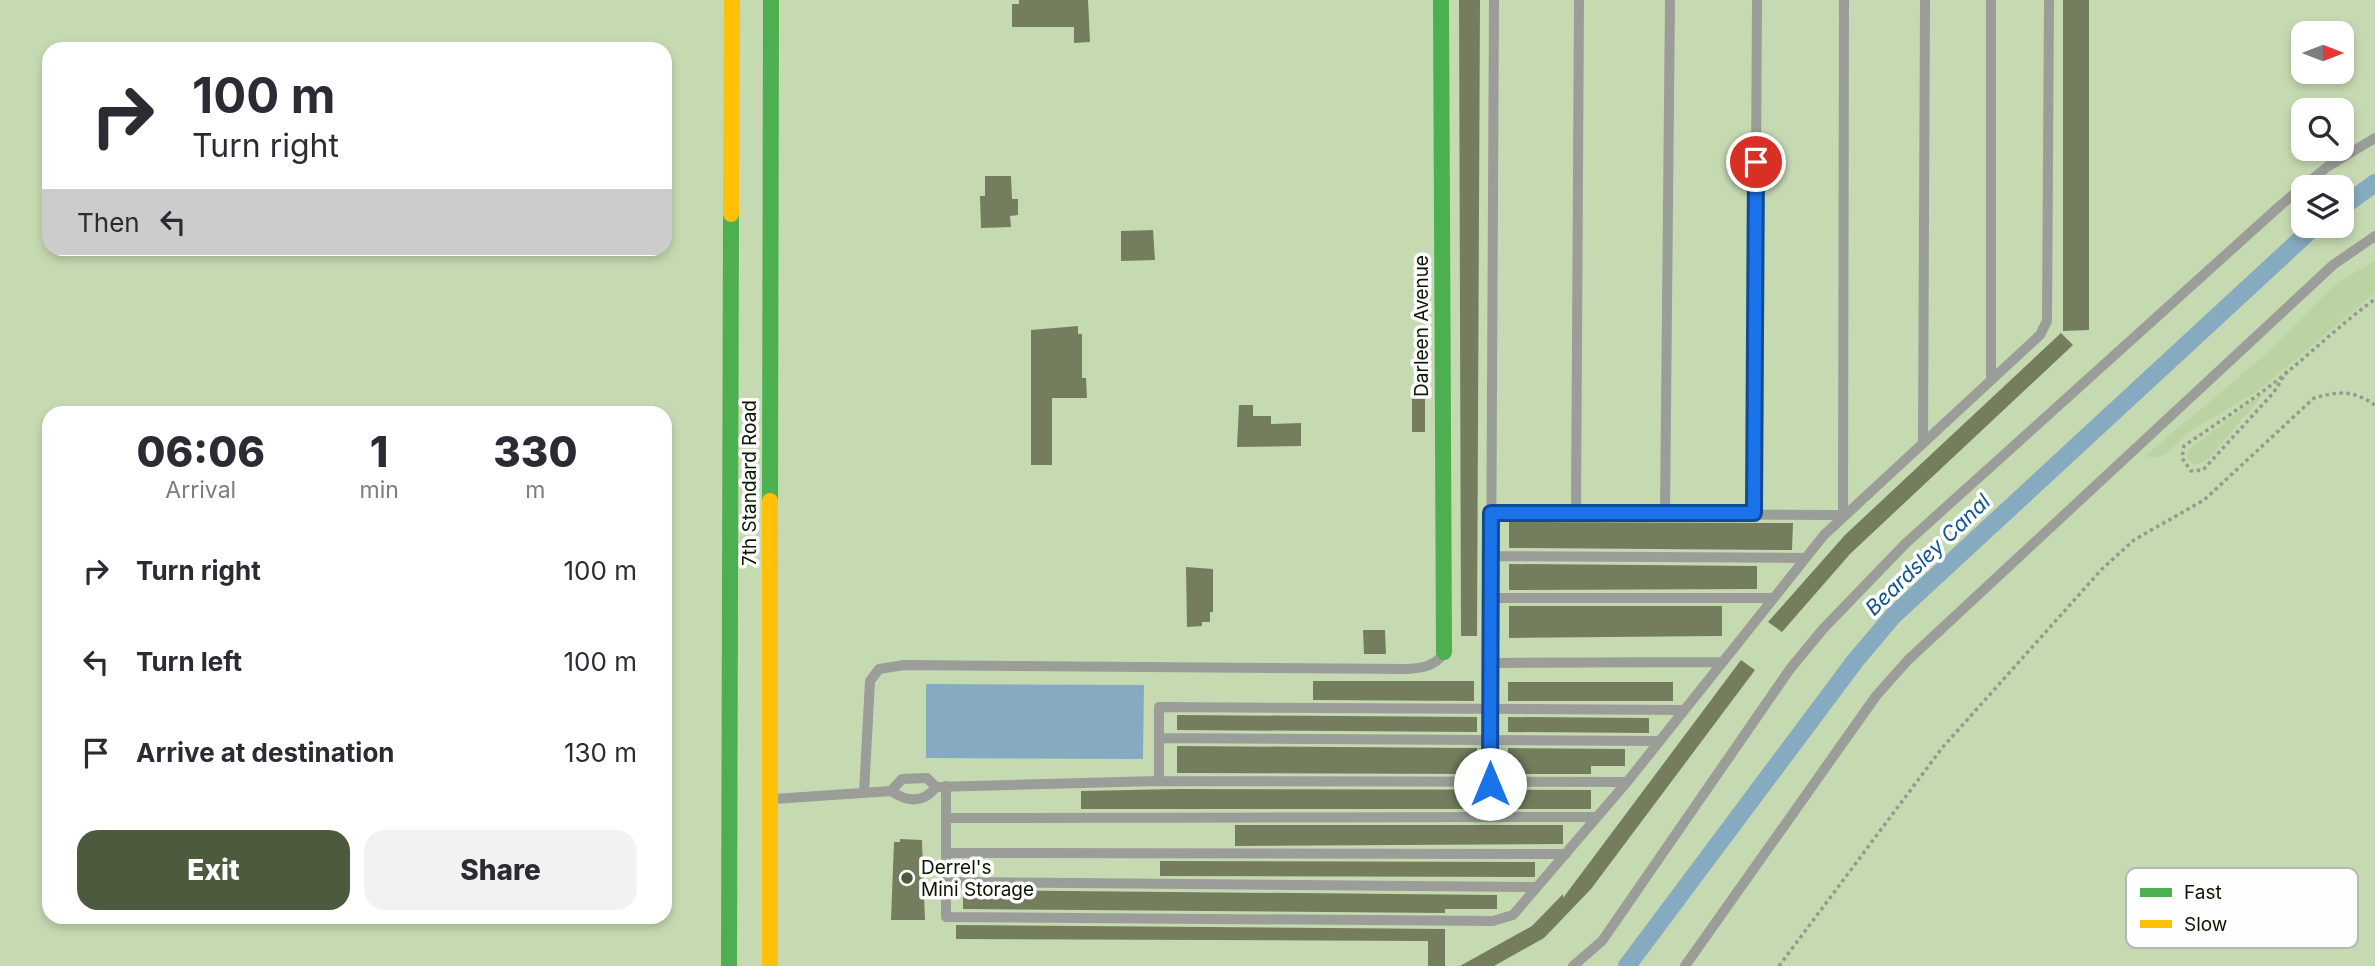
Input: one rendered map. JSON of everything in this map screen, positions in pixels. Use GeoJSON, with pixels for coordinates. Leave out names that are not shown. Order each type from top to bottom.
{"type":"FeatureCollection","features":[{"type":"Feature","properties":{"kind":"main road","name":"7th Standard Road"},"geometry":{"type":"LineString","coordinates":[[729,966],[732,0]]}},
{"type":"Feature","properties":{"kind":"main road","name":"7th Standard Road"},"geometry":{"type":"LineString","coordinates":[[770,966],[771,0]]}},
{"type":"Feature","properties":{"kind":"main road","name":"Darleen Avenue"},"geometry":{"type":"LineString","coordinates":[[1441,0],[1444,653]]}},
{"type":"Feature","properties":{"kind":"lane"},"geometry":{"type":"LineString","coordinates":[[1490,784],[1494,0]]}},
{"type":"Feature","properties":{"kind":"lane"},"geometry":{"type":"LineString","coordinates":[[1576,512],[1579,0]]}},
{"type":"Feature","properties":{"kind":"lane"},"geometry":{"type":"LineString","coordinates":[[1665,512],[1670,0]]}},
{"type":"Feature","properties":{"kind":"lane"},"geometry":{"type":"LineString","coordinates":[[1754,513],[1757,0]]}},
{"type":"Feature","properties":{"kind":"lane"},"geometry":{"type":"LineString","coordinates":[[1843,515],[1844,0]]}},
{"type":"Feature","properties":{"kind":"lane"},"geometry":{"type":"LineString","coordinates":[[1923,443],[1925,0]]}},
{"type":"Feature","properties":{"kind":"lane"},"geometry":{"type":"LineString","coordinates":[[1991,0],[1991,380]]}},
{"type":"Feature","properties":{"kind":"lane"},"geometry":{"type":"LineString","coordinates":[[941,787],[946,818],[946,917],[1493,921],[1513,915],[1627,782],[1805,558],[1843,515],[2040,335],[2047,321],[2049,0]]}},
{"type":"Feature","properties":{"kind":"lane"},"geometry":{"type":"LineString","coordinates":[[1573,966],[1602,941],[1790,669],[1864,585],[1905,544],[2282,204],[2327,167],[2375,138]]}},
{"type":"Feature","properties":{"kind":"lane"},"geometry":{"type":"LineString","coordinates":[[1685,966],[1876,696],[1908,660],[2333,265],[2375,236]]}},
{"type":"Feature","properties":{"kind":"lane"},"geometry":{"type":"LineString","coordinates":[[1491,513],[1843,515]]}},
{"type":"Feature","properties":{"kind":"lane"},"geometry":{"type":"LineString","coordinates":[[1491,556],[1805,558]]}},
{"type":"Feature","properties":{"kind":"lane"},"geometry":{"type":"LineString","coordinates":[[1490,598],[1773,598]]}},
{"type":"Feature","properties":{"kind":"lane"},"geometry":{"type":"LineString","coordinates":[[864,793],[870,681],[879,669],[904,665],[1408,669],[1422,668],[1439,660],[1444,653]]}},
{"type":"Feature","properties":{"kind":"lane"},"geometry":{"type":"LineString","coordinates":[[1490,663],[1722,662]]}},
{"type":"Feature","properties":{"kind":"lane"},"geometry":{"type":"LineString","coordinates":[[1159,781],[1159,707],[1684,710]]}},
{"type":"Feature","properties":{"kind":"lane"},"geometry":{"type":"LineString","coordinates":[[1159,738],[1659,741]]}},
{"type":"Feature","properties":{"kind":"lane"},"geometry":{"type":"LineString","coordinates":[[891,791],[902,779],[927,778],[941,787],[1159,781],[1490,784],[1627,782]]}},
{"type":"Feature","properties":{"kind":"lane"},"geometry":{"type":"LineString","coordinates":[[771,799],[891,791],[904,799],[919,800],[941,787]]}},
{"type":"Feature","properties":{"kind":"lane"},"geometry":{"type":"LineString","coordinates":[[946,818],[1597,817]]}},
{"type":"Feature","properties":{"kind":"lane"},"geometry":{"type":"LineString","coordinates":[[946,853],[1566,854]]}},
{"type":"Feature","properties":{"kind":"lane"},"geometry":{"type":"LineString","coordinates":[[946,882],[1537,887]]}},
{"type":"Feature","properties":{"kind":"path"},"geometry":{"type":"LineString","coordinates":[[2287,371],[2274,392],[2203,470],[2191,471],[2182,458],[2185,446],[2287,371],[2375,299]]}},
{"type":"Feature","properties":{"kind":"path"},"geometry":{"type":"LineString","coordinates":[[1779,966],[1942,748],[2102,569],[2134,540],[2204,500],[2314,398],[2337,392],[2358,394],[2375,405]]}},
{"type":"Feature","properties":{"kind":"green space"},"geometry":{"type":"Polygon","coordinates":[[[2375,261],[2375,293],[2258,391],[2190,431],[2167,454],[2155,458],[2145,456],[2265,355],[2336,283],[2375,261]]]}},
{"type":"Feature","properties":{"kind":"green space"},"geometry":{"type":"Polygon","coordinates":[[[2267,390],[2207,460],[2195,465],[2187,459],[2188,450],[2267,390]]]}},
{"type":"Feature","properties":{"kind":"water"},"geometry":{"type":"Polygon","coordinates":[[[926,684],[1144,685],[1143,759],[926,758],[926,684]]]}},
{"type":"Feature","properties":{"kind":"building"},"geometry":{"type":"Polygon","coordinates":[[[1019,0],[1088,0],[1090,42],[1074,43],[1074,27],[1012,27],[1012,4],[1019,4],[1019,0]]]}},
{"type":"Feature","properties":{"kind":"building"},"geometry":{"type":"Polygon","coordinates":[[[1459,0],[1480,0],[1477,636],[1461,636],[1459,0]]]}},
{"type":"Feature","properties":{"kind":"building"},"geometry":{"type":"Polygon","coordinates":[[[2063,0],[2089,0],[2089,330],[2063,331],[2063,0]]]}},
{"type":"Feature","properties":{"kind":"building"},"geometry":{"type":"Polygon","coordinates":[[[985,176],[1011,176],[1012,199],[1018,199],[1018,215],[1010,216],[1011,227],[981,228],[980,196],[985,196],[985,176]]]}},
{"type":"Feature","properties":{"kind":"building"},"geometry":{"type":"Polygon","coordinates":[[[1153,230],[1155,260],[1121,261],[1121,231],[1153,230]]]}},
{"type":"Feature","properties":{"kind":"building"},"geometry":{"type":"Polygon","coordinates":[[[1078,326],[1078,334],[1082,334],[1082,378],[1086,378],[1087,398],[1052,398],[1052,465],[1031,465],[1031,330],[1078,326]]]}},
{"type":"Feature","properties":{"kind":"building"},"geometry":{"type":"Polygon","coordinates":[[[2061,333],[2073,345],[1850,554],[1782,632],[1768,622],[1845,535],[2061,333]]]}},
{"type":"Feature","properties":{"kind":"building"},"geometry":{"type":"Polygon","coordinates":[[[1412,386],[1425,386],[1425,432],[1412,432],[1412,386]]]}},
{"type":"Feature","properties":{"kind":"building"},"geometry":{"type":"Polygon","coordinates":[[[1239,405],[1253,405],[1253,416],[1271,416],[1271,424],[1301,423],[1301,446],[1237,447],[1239,405]]]}},
{"type":"Feature","properties":{"kind":"building"},"geometry":{"type":"Polygon","coordinates":[[[1509,522],[1793,523],[1792,550],[1509,548],[1509,522]]]}},
{"type":"Feature","properties":{"kind":"building"},"geometry":{"type":"Polygon","coordinates":[[[1509,564],[1757,566],[1757,589],[1509,590],[1509,564]]]}},
{"type":"Feature","properties":{"kind":"building"},"geometry":{"type":"Polygon","coordinates":[[[1186,567],[1213,569],[1213,612],[1210,612],[1210,622],[1202,622],[1202,626],[1187,627],[1186,567]]]}},
{"type":"Feature","properties":{"kind":"building"},"geometry":{"type":"Polygon","coordinates":[[[1509,606],[1722,606],[1722,636],[1509,638],[1509,606]]]}},
{"type":"Feature","properties":{"kind":"building"},"geometry":{"type":"Polygon","coordinates":[[[1363,630],[1385,630],[1386,654],[1364,654],[1363,630]]]}},
{"type":"Feature","properties":{"kind":"building"},"geometry":{"type":"Polygon","coordinates":[[[1741,660],[1755,670],[1591,889],[1544,938],[1494,966],[1460,966],[1532,926],[1563,894],[1563,898],[1741,660]]]}},
{"type":"Feature","properties":{"kind":"building"},"geometry":{"type":"Polygon","coordinates":[[[1313,681],[1474,681],[1474,701],[1313,700],[1313,681]]]}},
{"type":"Feature","properties":{"kind":"building"},"geometry":{"type":"Polygon","coordinates":[[[1508,682],[1673,682],[1673,701],[1508,701],[1508,682]]]}},
{"type":"Feature","properties":{"kind":"building"},"geometry":{"type":"Polygon","coordinates":[[[1177,715],[1477,717],[1477,732],[1177,730],[1177,715]]]}},
{"type":"Feature","properties":{"kind":"building"},"geometry":{"type":"Polygon","coordinates":[[[1508,717],[1649,718],[1649,733],[1508,732],[1508,717]]]}},
{"type":"Feature","properties":{"kind":"building"},"geometry":{"type":"Polygon","coordinates":[[[1177,746],[1477,748],[1477,774],[1177,773],[1177,746]]]}},
{"type":"Feature","properties":{"kind":"building"},"geometry":{"type":"Polygon","coordinates":[[[1508,748],[1625,749],[1625,766],[1591,766],[1591,774],[1508,774],[1508,748]]]}},
{"type":"Feature","properties":{"kind":"building"},"geometry":{"type":"Polygon","coordinates":[[[1591,790],[1591,809],[1081,809],[1081,791],[1591,790]]]}},
{"type":"Feature","properties":{"kind":"building"},"geometry":{"type":"Polygon","coordinates":[[[1235,825],[1563,825],[1563,844],[1235,846],[1235,825]]]}},
{"type":"Feature","properties":{"kind":"building","name":"Derrel's Mini Storage"},"geometry":{"type":"Polygon","coordinates":[[[900,839],[922,840],[925,920],[891,920],[894,842],[900,842],[900,839]]]}},
{"type":"Feature","properties":{"kind":"building"},"geometry":{"type":"Polygon","coordinates":[[[1160,861],[1535,862],[1535,877],[1160,876],[1160,861]]]}},
{"type":"Feature","properties":{"kind":"building"},"geometry":{"type":"Polygon","coordinates":[[[963,890],[1497,895],[1497,909],[1445,909],[1445,913],[963,909],[963,890]]]}},
{"type":"Feature","properties":{"kind":"building"},"geometry":{"type":"Polygon","coordinates":[[[956,925],[1445,929],[1445,966],[1428,966],[1428,941],[956,939],[956,925]]]}},
{"type":"Feature","properties":{"kind":"waterway","name":"Beardsley Canal"},"geometry":{"type":"LineString","coordinates":[[2354,198],[2375,183]]}},
{"type":"Feature","properties":{"kind":"waterway","name":"Beardsley Canal"},"geometry":{"type":"LineString","coordinates":[[1627,966],[1855,661],[1893,616],[2302,238]]}},
{"type":"Feature","properties":{"kind":"traffic: fast"},"geometry":{"type":"LineString","coordinates":[[770,501],[771,0]]}},
{"type":"Feature","properties":{"kind":"traffic: fast"},"geometry":{"type":"LineString","coordinates":[[1441,0],[1444,652]]}},
{"type":"Feature","properties":{"kind":"traffic: fast"},"geometry":{"type":"LineString","coordinates":[[729,966],[731,214]]}},
{"type":"Feature","properties":{"kind":"traffic: slow"},"geometry":{"type":"LineString","coordinates":[[731,214],[732,0]]}},
{"type":"Feature","properties":{"kind":"traffic: slow"},"geometry":{"type":"LineString","coordinates":[[770,501],[770,966]]}},
{"type":"Feature","properties":{"kind":"place","name":"Derrel's Mini Storage"},"geometry":{"type":"Point","coordinates":[907,878]}},
{"type":"Feature","properties":{"kind":"route"},"geometry":{"type":"LineString","coordinates":[[1490,784],[1491,513],[1754,513],[1756,162]]}}]}
